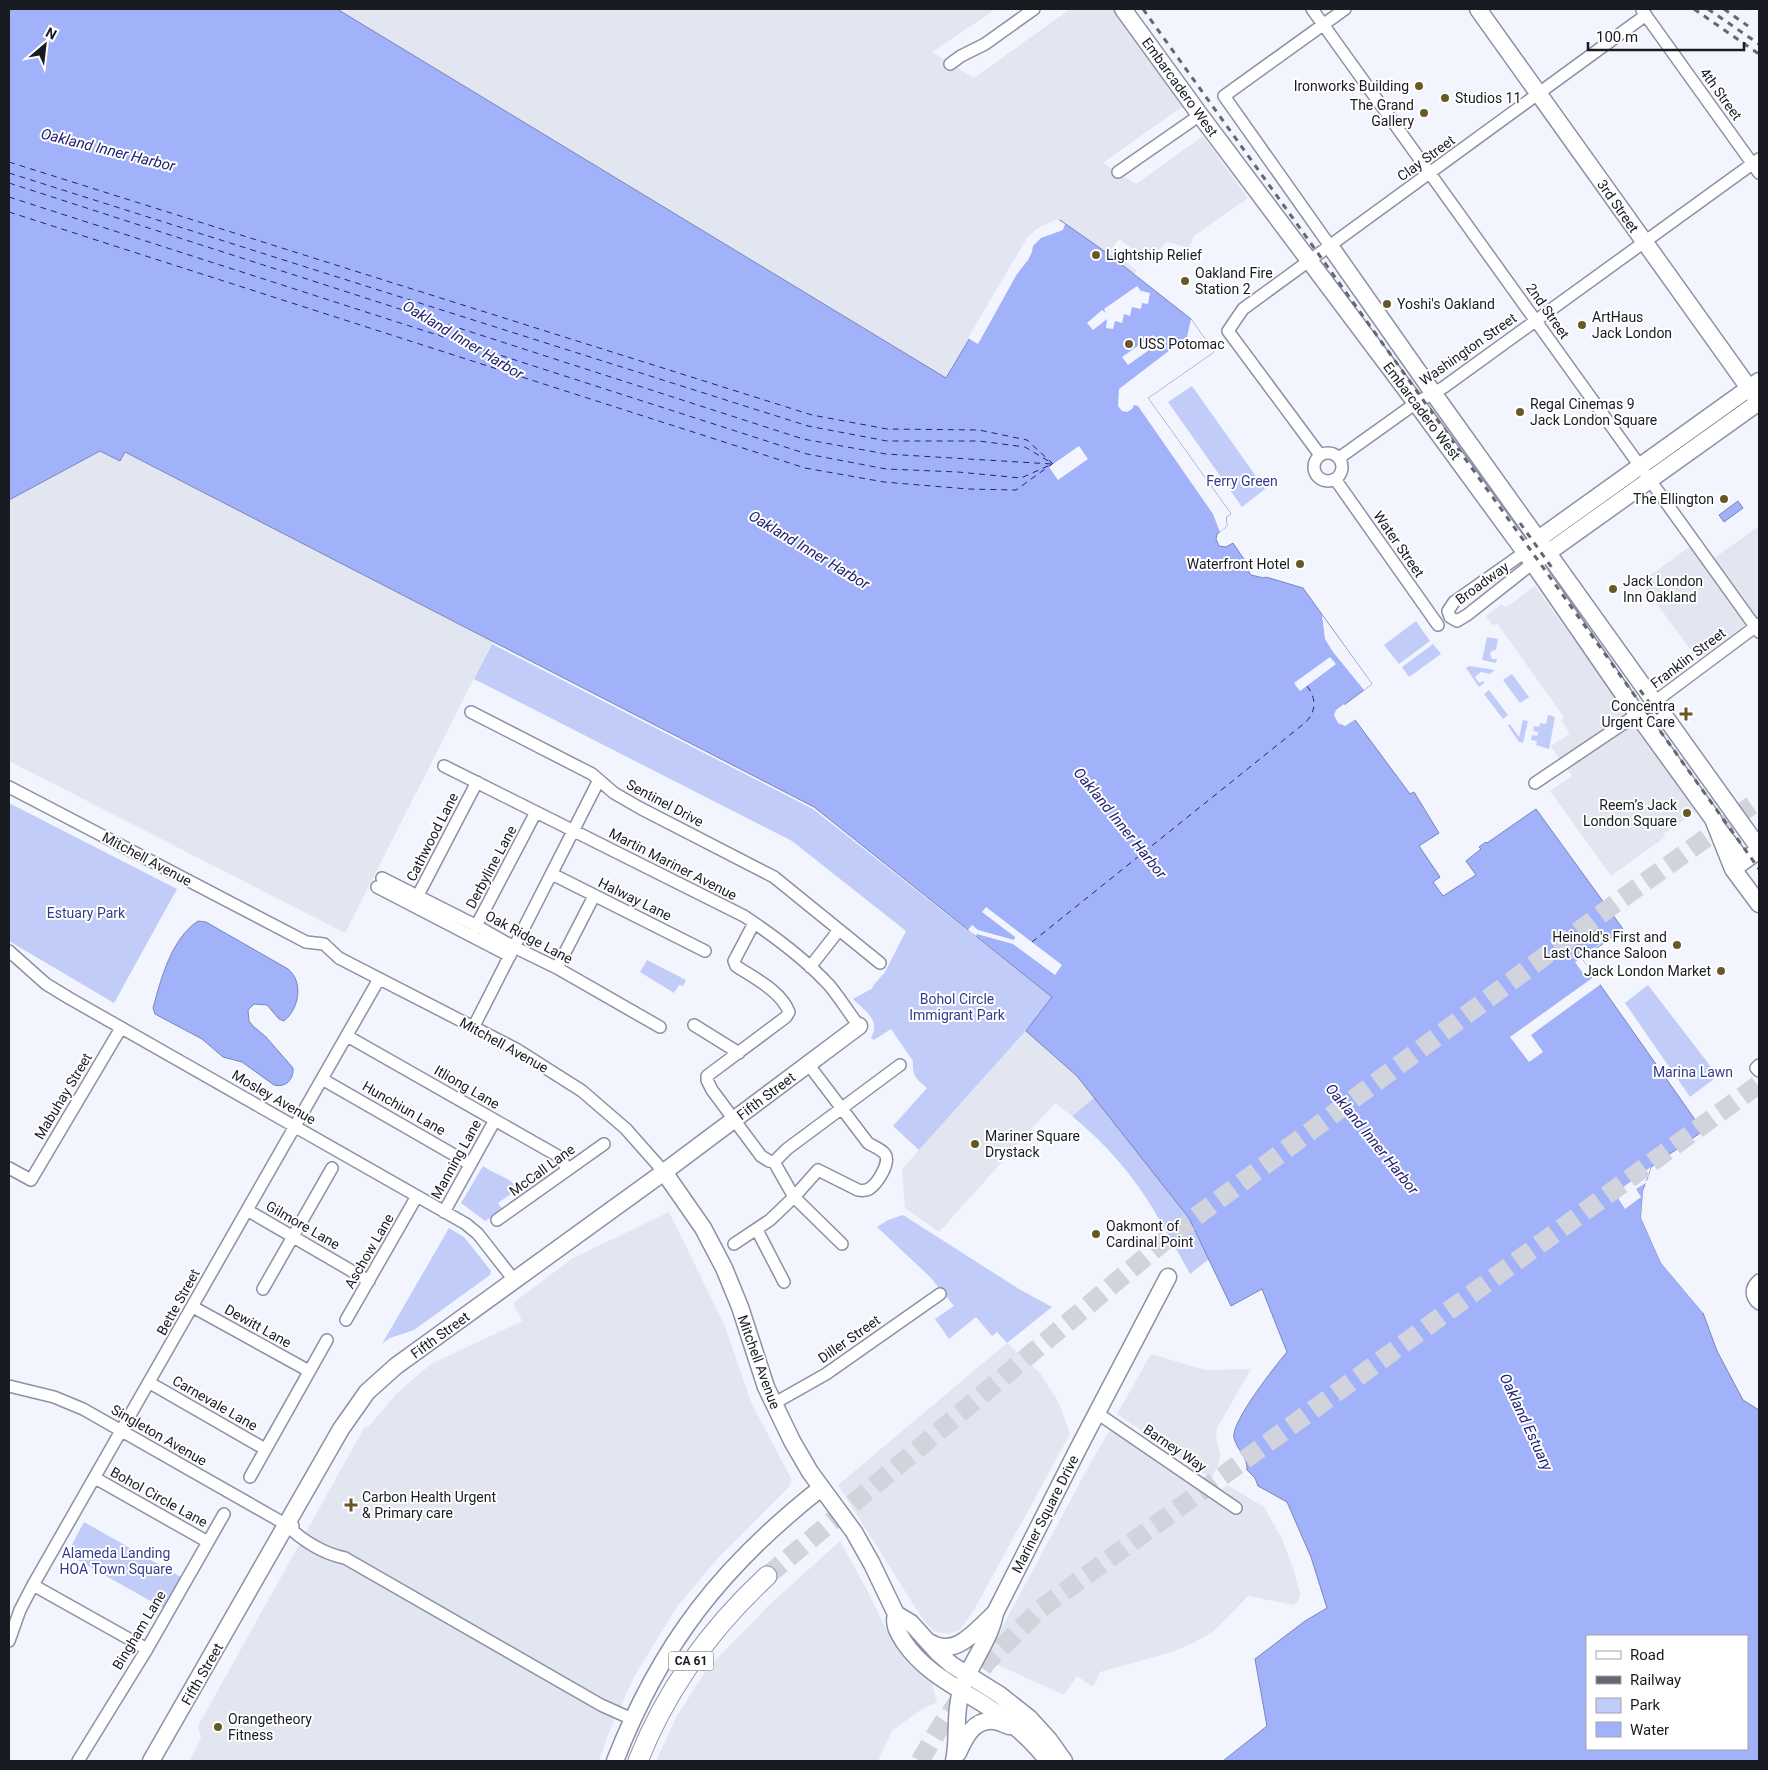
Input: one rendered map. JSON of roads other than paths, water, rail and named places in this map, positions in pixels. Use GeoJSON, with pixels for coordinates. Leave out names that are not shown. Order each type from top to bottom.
{"type":"FeatureCollection","features":[{"type":"Feature","properties":{"kind":"main road","name":"CA 61"},"geometry":{"type":"LineString","coordinates":[[638,1761],[659,1715],[693,1659],[733,1610],[767,1576]]}},
{"type":"Feature","properties":{"kind":"street"},"geometry":{"type":"LineString","coordinates":[[950,64],[985,44],[1034,9]]}},
{"type":"Feature","properties":{"kind":"street","name":"Embarcadero West"},"geometry":{"type":"LineString","coordinates":[[1123,9],[1529,558],[1637,714],[1713,819],[1759,904]]}},
{"type":"Feature","properties":{"kind":"street","name":"2nd Street"},"geometry":{"type":"LineString","coordinates":[[1312,9],[1758,628]]}},
{"type":"Feature","properties":{"kind":"street"},"geometry":{"type":"LineString","coordinates":[[1323,24],[1345,9]]}},
{"type":"Feature","properties":{"kind":"street","name":"3rd Street"},"geometry":{"type":"LineString","coordinates":[[1478,9],[1644,242],[1754,385],[1759,402]]}},
{"type":"Feature","properties":{"kind":"street","name":"Clay Street"},"geometry":{"type":"LineString","coordinates":[[1320,455],[1228,331],[1243,309],[1431,173],[1644,12]]}},
{"type":"Feature","properties":{"kind":"street","name":"4th Street"},"geometry":{"type":"LineString","coordinates":[[1644,12],[1757,165]]}},
{"type":"Feature","properties":{"kind":"street","name":"Embarcadero West"},"geometry":{"type":"LineString","coordinates":[[1323,24],[1224,96],[1759,849]]}},
{"type":"Feature","properties":{"kind":"street"},"geometry":{"type":"LineString","coordinates":[[1118,172],[1200,115]]}},
{"type":"Feature","properties":{"kind":"street","name":"Washington Street"},"geometry":{"type":"LineString","coordinates":[[1340,458],[1416,403],[1434,394],[1644,242],[1757,165]]}},
{"type":"Feature","properties":{"kind":"street","name":"Broadway"},"geometry":{"type":"LineString","coordinates":[[1529,558],[1454,602],[1448,611],[1450,617],[1457,621],[1466,615],[1529,558],[1641,466],[1754,385]]}},
{"type":"Feature","properties":{"kind":"street","name":"Broadway"},"geometry":{"type":"LineString","coordinates":[[1544,546],[1650,480],[1759,402]]}},
{"type":"Feature","properties":{"kind":"street"},"geometry":{"type":"LineString","coordinates":[[1328,452],[1340,458],[1342,470],[1335,479],[1331,481],[1322,480],[1315,474],[1314,461],[1320,455],[1328,452]]}},
{"type":"Feature","properties":{"kind":"street","name":"Water Street"},"geometry":{"type":"LineString","coordinates":[[1335,479],[1438,625]]}},
{"type":"Feature","properties":{"kind":"street","name":"Franklin Street"},"geometry":{"type":"LineString","coordinates":[[1535,783],[1637,714],[1758,628]]}},
{"type":"Feature","properties":{"kind":"street","name":"Sentinel Drive"},"geometry":{"type":"LineString","coordinates":[[471,712],[592,774],[621,798],[774,877],[880,963]]}},
{"type":"Feature","properties":{"kind":"street","name":"Martin Mariner Avenue"},"geometry":{"type":"LineString","coordinates":[[444,766],[696,891],[754,923],[810,967],[830,986],[859,1026]]}},
{"type":"Feature","properties":{"kind":"street"},"geometry":{"type":"LineString","coordinates":[[474,1026],[599,780]]}},
{"type":"Feature","properties":{"kind":"street","name":"Cathwood Lane"},"geometry":{"type":"LineString","coordinates":[[416,901],[477,782]]}},
{"type":"Feature","properties":{"kind":"street","name":"Mitchell Avenue"},"geometry":{"type":"LineString","coordinates":[[9,787],[306,942],[324,944],[339,958],[474,1026],[536,1061],[582,1091],[626,1128],[664,1172],[691,1209],[720,1261],[740,1307],[759,1368],[773,1404],[796,1449],[863,1548],[896,1614]]}},
{"type":"Feature","properties":{"kind":"street","name":"Derbyline Lane"},"geometry":{"type":"LineString","coordinates":[[474,931],[536,812]]}},
{"type":"Feature","properties":{"kind":"street"},"geometry":{"type":"LineString","coordinates":[[1739,865],[1759,849]]}},
{"type":"Feature","properties":{"kind":"street","name":"Halway Lane"},"geometry":{"type":"LineString","coordinates":[[552,874],[706,951]]}},
{"type":"Feature","properties":{"kind":"street","name":"Oak Ridge Lane"},"geometry":{"type":"LineString","coordinates":[[380,882],[512,952],[557,968],[660,1027]]}},
{"type":"Feature","properties":{"kind":"street"},"geometry":{"type":"LineString","coordinates":[[557,968],[594,896]]}},
{"type":"Feature","properties":{"kind":"street"},"geometry":{"type":"LineString","coordinates":[[754,923],[734,961],[736,966],[768,988],[784,1002],[788,1012],[786,1017],[707,1076],[707,1080],[712,1090],[761,1156],[774,1162],[794,1197],[842,1244]]}},
{"type":"Feature","properties":{"kind":"street"},"geometry":{"type":"LineString","coordinates":[[810,967],[839,930]]}},
{"type":"Feature","properties":{"kind":"street","name":"Mosley Avenue"},"geometry":{"type":"LineString","coordinates":[[9,951],[52,988],[466,1224],[478,1234],[514,1280]]}},
{"type":"Feature","properties":{"kind":"street","name":"Bette Street"},"geometry":{"type":"LineString","coordinates":[[9,1641],[20,1610],[379,979]]}},
{"type":"Feature","properties":{"kind":"street"},"geometry":{"type":"LineString","coordinates":[[694,1025],[739,1052]]}},
{"type":"Feature","properties":{"kind":"street","name":"Fifth Street"},"geometry":{"type":"LineString","coordinates":[[151,1761],[349,1417],[367,1392],[386,1374],[664,1172],[859,1026]]}},
{"type":"Feature","properties":{"kind":"street","name":"Mabuhay Street"},"geometry":{"type":"LineString","coordinates":[[9,1168],[31,1180],[121,1028]]}},
{"type":"Feature","properties":{"kind":"street","name":"Itliong Lane"},"geometry":{"type":"LineString","coordinates":[[347,1036],[558,1156],[568,1169]]}},
{"type":"Feature","properties":{"kind":"street"},"geometry":{"type":"LineString","coordinates":[[734,1244],[770,1220],[818,1170],[858,1190],[865,1191],[871,1188],[884,1169],[886,1159],[884,1153],[868,1143],[808,1064]]}},
{"type":"Feature","properties":{"kind":"street"},"geometry":{"type":"LineString","coordinates":[[774,1162],[787,1149],[900,1065]]}},
{"type":"Feature","properties":{"kind":"street"},"geometry":{"type":"LineString","coordinates":[[1759,1066],[1756,1068],[1759,1071]]}},
{"type":"Feature","properties":{"kind":"street","name":"Hunchiun Lane"},"geometry":{"type":"LineString","coordinates":[[322,1079],[470,1164]]}},
{"type":"Feature","properties":{"kind":"street","name":"Manning Lane"},"geometry":{"type":"LineString","coordinates":[[444,1212],[495,1120]]}},
{"type":"Feature","properties":{"kind":"street","name":"McCall Lane"},"geometry":{"type":"LineString","coordinates":[[497,1220],[604,1144]]}},
{"type":"Feature","properties":{"kind":"street"},"geometry":{"type":"LineString","coordinates":[[263,1289],[332,1168]]}},
{"type":"Feature","properties":{"kind":"street","name":"Aschow Lane"},"geometry":{"type":"LineString","coordinates":[[346,1320],[417,1196]]}},
{"type":"Feature","properties":{"kind":"street","name":"Gilmore Lane"},"geometry":{"type":"LineString","coordinates":[[247,1210],[369,1281]]}},
{"type":"Feature","properties":{"kind":"street"},"geometry":{"type":"LineString","coordinates":[[757,1230],[784,1282]]}},
{"type":"Feature","properties":{"kind":"street","name":"Mariner Square Drive"},"geometry":{"type":"LineString","coordinates":[[955,1760],[957,1714],[961,1691],[967,1675],[992,1627],[995,1612],[1168,1277]]}},
{"type":"Feature","properties":{"kind":"street"},"geometry":{"type":"LineString","coordinates":[[1759,1280],[1755,1283],[1752,1290],[1754,1298],[1759,1304]]}},
{"type":"Feature","properties":{"kind":"street","name":"Diller Street"},"geometry":{"type":"LineString","coordinates":[[773,1404],[826,1374],[940,1294]]}},
{"type":"Feature","properties":{"kind":"street","name":"Dewitt Lane"},"geometry":{"type":"LineString","coordinates":[[193,1307],[309,1371]]}},
{"type":"Feature","properties":{"kind":"street"},"geometry":{"type":"LineString","coordinates":[[250,1476],[326,1340]]}},
{"type":"Feature","properties":{"kind":"street","name":"Carnevale Lane"},"geometry":{"type":"LineString","coordinates":[[150,1383],[265,1449]]}},
{"type":"Feature","properties":{"kind":"street","name":"Singleton Avenue"},"geometry":{"type":"LineString","coordinates":[[9,1386],[54,1397],[83,1410],[287,1525],[300,1537],[334,1556],[345,1558],[601,1705],[632,1719]]}},
{"type":"Feature","properties":{"kind":"street","name":"Barney Way"},"geometry":{"type":"LineString","coordinates":[[1097,1413],[1236,1508]]}},
{"type":"Feature","properties":{"kind":"street","name":"Bohol Circle Lane"},"geometry":{"type":"LineString","coordinates":[[95,1478],[208,1542]]}},
{"type":"Feature","properties":{"kind":"street"},"geometry":{"type":"LineString","coordinates":[[615,1761],[632,1719],[661,1663],[713,1589],[770,1530],[821,1488]]}},
{"type":"Feature","properties":{"kind":"street","name":"Bingham Lane"},"geometry":{"type":"LineString","coordinates":[[78,1761],[147,1649],[224,1514]]}},
{"type":"Feature","properties":{"kind":"street"},"geometry":{"type":"LineString","coordinates":[[34,1585],[147,1649]]}},
{"type":"Feature","properties":{"kind":"street"},"geometry":{"type":"LineString","coordinates":[[923,1638],[935,1646],[943,1648],[952,1647],[967,1639],[995,1612]]}},
{"type":"Feature","properties":{"kind":"street"},"geometry":{"type":"LineString","coordinates":[[1048,1761],[1016,1727],[935,1674],[915,1656],[894,1622],[896,1614],[911,1623],[923,1638],[945,1659],[1000,1695],[1029,1718],[1049,1740],[1064,1761]]}},
{"type":"Feature","properties":{"kind":"street"},"geometry":{"type":"LineString","coordinates":[[955,1760],[969,1732],[981,1723],[996,1721],[1016,1727]]}},
{"type":"Feature","properties":{"kind":"water"},"geometry":{"type":"Polygon","coordinates":[[[9,9],[337,9],[946,378],[1029,239],[1060,220],[1107,253],[1191,319],[1214,352],[1148,398],[1231,514],[1226,517],[1227,526],[1217,534],[1216,539],[1219,546],[1226,547],[1233,543],[1248,565],[1247,569],[1251,575],[1266,577],[1303,588],[1372,684],[1344,705],[1410,794],[1414,792],[1439,833],[1419,846],[1440,877],[1433,882],[1443,896],[1476,875],[1466,861],[1481,849],[1479,847],[1536,809],[1623,929],[1582,959],[1703,1131],[1651,1167],[1643,1191],[1641,1218],[1661,1263],[1703,1313],[1717,1351],[1743,1400],[1759,1410],[1759,1761],[1223,1761],[1267,1726],[1255,1659],[1305,1621],[1327,1608],[1311,1557],[1287,1502],[1258,1486],[1255,1478],[1247,1470],[1246,1461],[1234,1438],[1239,1420],[1246,1408],[1287,1352],[1262,1289],[1231,1306],[1189,1218],[1077,1076],[1026,1031],[1052,997],[814,807],[125,452],[120,461],[100,451],[9,500],[9,9]]]}},
{"type":"Feature","properties":{"kind":"water"},"geometry":{"type":"Polygon","coordinates":[[[1738,501],[1743,508],[1724,522],[1719,515],[1738,501]]]}},
{"type":"Feature","properties":{"kind":"water"},"geometry":{"type":"Polygon","coordinates":[[[198,921],[206,922],[288,969],[293,974],[298,988],[298,995],[293,1010],[284,1021],[279,1019],[267,1005],[254,1004],[248,1010],[249,1021],[293,1068],[292,1076],[285,1084],[274,1085],[242,1062],[223,1057],[202,1039],[155,1014],[153,1008],[168,960],[181,938],[198,921]]]}},
{"type":"Feature","properties":{"kind":"tunnel"},"geometry":{"type":"LineString","coordinates":[[767,1576],[1174,1233],[1620,900],[1759,800]]}},
{"type":"Feature","properties":{"kind":"tunnel"},"geometry":{"type":"LineString","coordinates":[[920,1761],[942,1724],[987,1662],[1039,1610],[1759,1084]]}},
{"type":"Feature","properties":{"kind":"railway"},"geometry":{"type":"LineString","coordinates":[[1143,9],[1759,869]]}},
{"type":"Feature","properties":{"kind":"railway"},"geometry":{"type":"LineString","coordinates":[[1694,9],[1759,54]]}},
{"type":"Feature","properties":{"kind":"railway"},"geometry":{"type":"LineString","coordinates":[[1708,9],[1759,44]]}},
{"type":"Feature","properties":{"kind":"railway"},"geometry":{"type":"LineString","coordinates":[[1724,9],[1748,26]]}},
{"type":"Feature","properties":{"kind":"railway"},"geometry":{"type":"LineString","coordinates":[[1520,523],[1555,572]]}},
{"type":"Feature","properties":{"kind":"railway"},"geometry":{"type":"LineString","coordinates":[[1640,690],[1662,720]]}},
{"type":"Feature","properties":{"kind":"place","name":"Ironworks Building"},"geometry":{"type":"Point","coordinates":[1419,86]}},
{"type":"Feature","properties":{"kind":"place","name":"Studios 11"},"geometry":{"type":"Point","coordinates":[1445,98]}},
{"type":"Feature","properties":{"kind":"place","name":"The Grand Gallery"},"geometry":{"type":"Point","coordinates":[1424,113]}},
{"type":"Feature","properties":{"kind":"place","name":"Lightship Relief"},"geometry":{"type":"Point","coordinates":[1096,255]}},
{"type":"Feature","properties":{"kind":"place","name":"Oakland Fire Station 2"},"geometry":{"type":"Point","coordinates":[1185,281]}},
{"type":"Feature","properties":{"kind":"place","name":"Yoshi's Oakland"},"geometry":{"type":"Point","coordinates":[1387,304]}},
{"type":"Feature","properties":{"kind":"place","name":"ArtHaus Jack London"},"geometry":{"type":"Point","coordinates":[1582,325]}},
{"type":"Feature","properties":{"kind":"place","name":"USS Potomac"},"geometry":{"type":"Point","coordinates":[1129,344]}},
{"type":"Feature","properties":{"kind":"place","name":"Regal Cinemas 9 Jack London Square"},"geometry":{"type":"Point","coordinates":[1520,412]}},
{"type":"Feature","properties":{"kind":"place","name":"The Ellington"},"geometry":{"type":"Point","coordinates":[1724,499]}},
{"type":"Feature","properties":{"kind":"place","name":"Waterfront Hotel"},"geometry":{"type":"Point","coordinates":[1300,564]}},
{"type":"Feature","properties":{"kind":"place","name":"Jack London Inn Oakland"},"geometry":{"type":"Point","coordinates":[1613,589]}},
{"type":"Feature","properties":{"kind":"place","name":"Concentra Urgent Care"},"geometry":{"type":"Point","coordinates":[1686,714]}},
{"type":"Feature","properties":{"kind":"place","name":"Reem’s Jack London Square"},"geometry":{"type":"Point","coordinates":[1687,813]}},
{"type":"Feature","properties":{"kind":"place","name":"Heinold's First and Last Chance Saloon"},"geometry":{"type":"Point","coordinates":[1677,945]}},
{"type":"Feature","properties":{"kind":"place","name":"Jack London Market"},"geometry":{"type":"Point","coordinates":[1721,971]}},
{"type":"Feature","properties":{"kind":"place","name":"Mariner Square Drystack"},"geometry":{"type":"Point","coordinates":[975,1144]}},
{"type":"Feature","properties":{"kind":"place","name":"Oakmont of Cardinal Point"},"geometry":{"type":"Point","coordinates":[1096,1234]}},
{"type":"Feature","properties":{"kind":"place","name":"Carbon Health Urgent & Primary care"},"geometry":{"type":"Point","coordinates":[351,1505]}},
{"type":"Feature","properties":{"kind":"place","name":"Orangetheory Fitness"},"geometry":{"type":"Point","coordinates":[218,1727]}},
{"type":"Feature","properties":{"kind":"water label","name":"Oakland Inner Harbor"},"geometry":{"type":"Point","coordinates":[108,150]}},
{"type":"Feature","properties":{"kind":"water label","name":"Oakland Inner Harbor"},"geometry":{"type":"Point","coordinates":[463,340]}},
{"type":"Feature","properties":{"kind":"water label","name":"Oakland Inner Harbor"},"geometry":{"type":"Point","coordinates":[809,550]}},
{"type":"Feature","properties":{"kind":"water label","name":"Oakland Inner Harbor"},"geometry":{"type":"Point","coordinates":[1120,823]}},
{"type":"Feature","properties":{"kind":"water label","name":"Oakland Inner Harbor"},"geometry":{"type":"Point","coordinates":[1372,1139]}},
{"type":"Feature","properties":{"kind":"water label","name":"Oakland Estuary"},"geometry":{"type":"Point","coordinates":[1526,1422]}},
{"type":"Feature","properties":{"kind":"park label","name":"Ferry Green"},"geometry":{"type":"Point","coordinates":[1242,481]}},
{"type":"Feature","properties":{"kind":"park label","name":"Estuary Park"},"geometry":{"type":"Point","coordinates":[86,913]}},
{"type":"Feature","properties":{"kind":"park label","name":"Bohol Circle Immigrant Park"},"geometry":{"type":"Point","coordinates":[957,1008]}},
{"type":"Feature","properties":{"kind":"park label","name":"Marina Lawn"},"geometry":{"type":"Point","coordinates":[1693,1072]}},
{"type":"Feature","properties":{"kind":"park label","name":"Alameda Landing HOA Town Square"},"geometry":{"type":"Point","coordinates":[116,1562]}}]}
